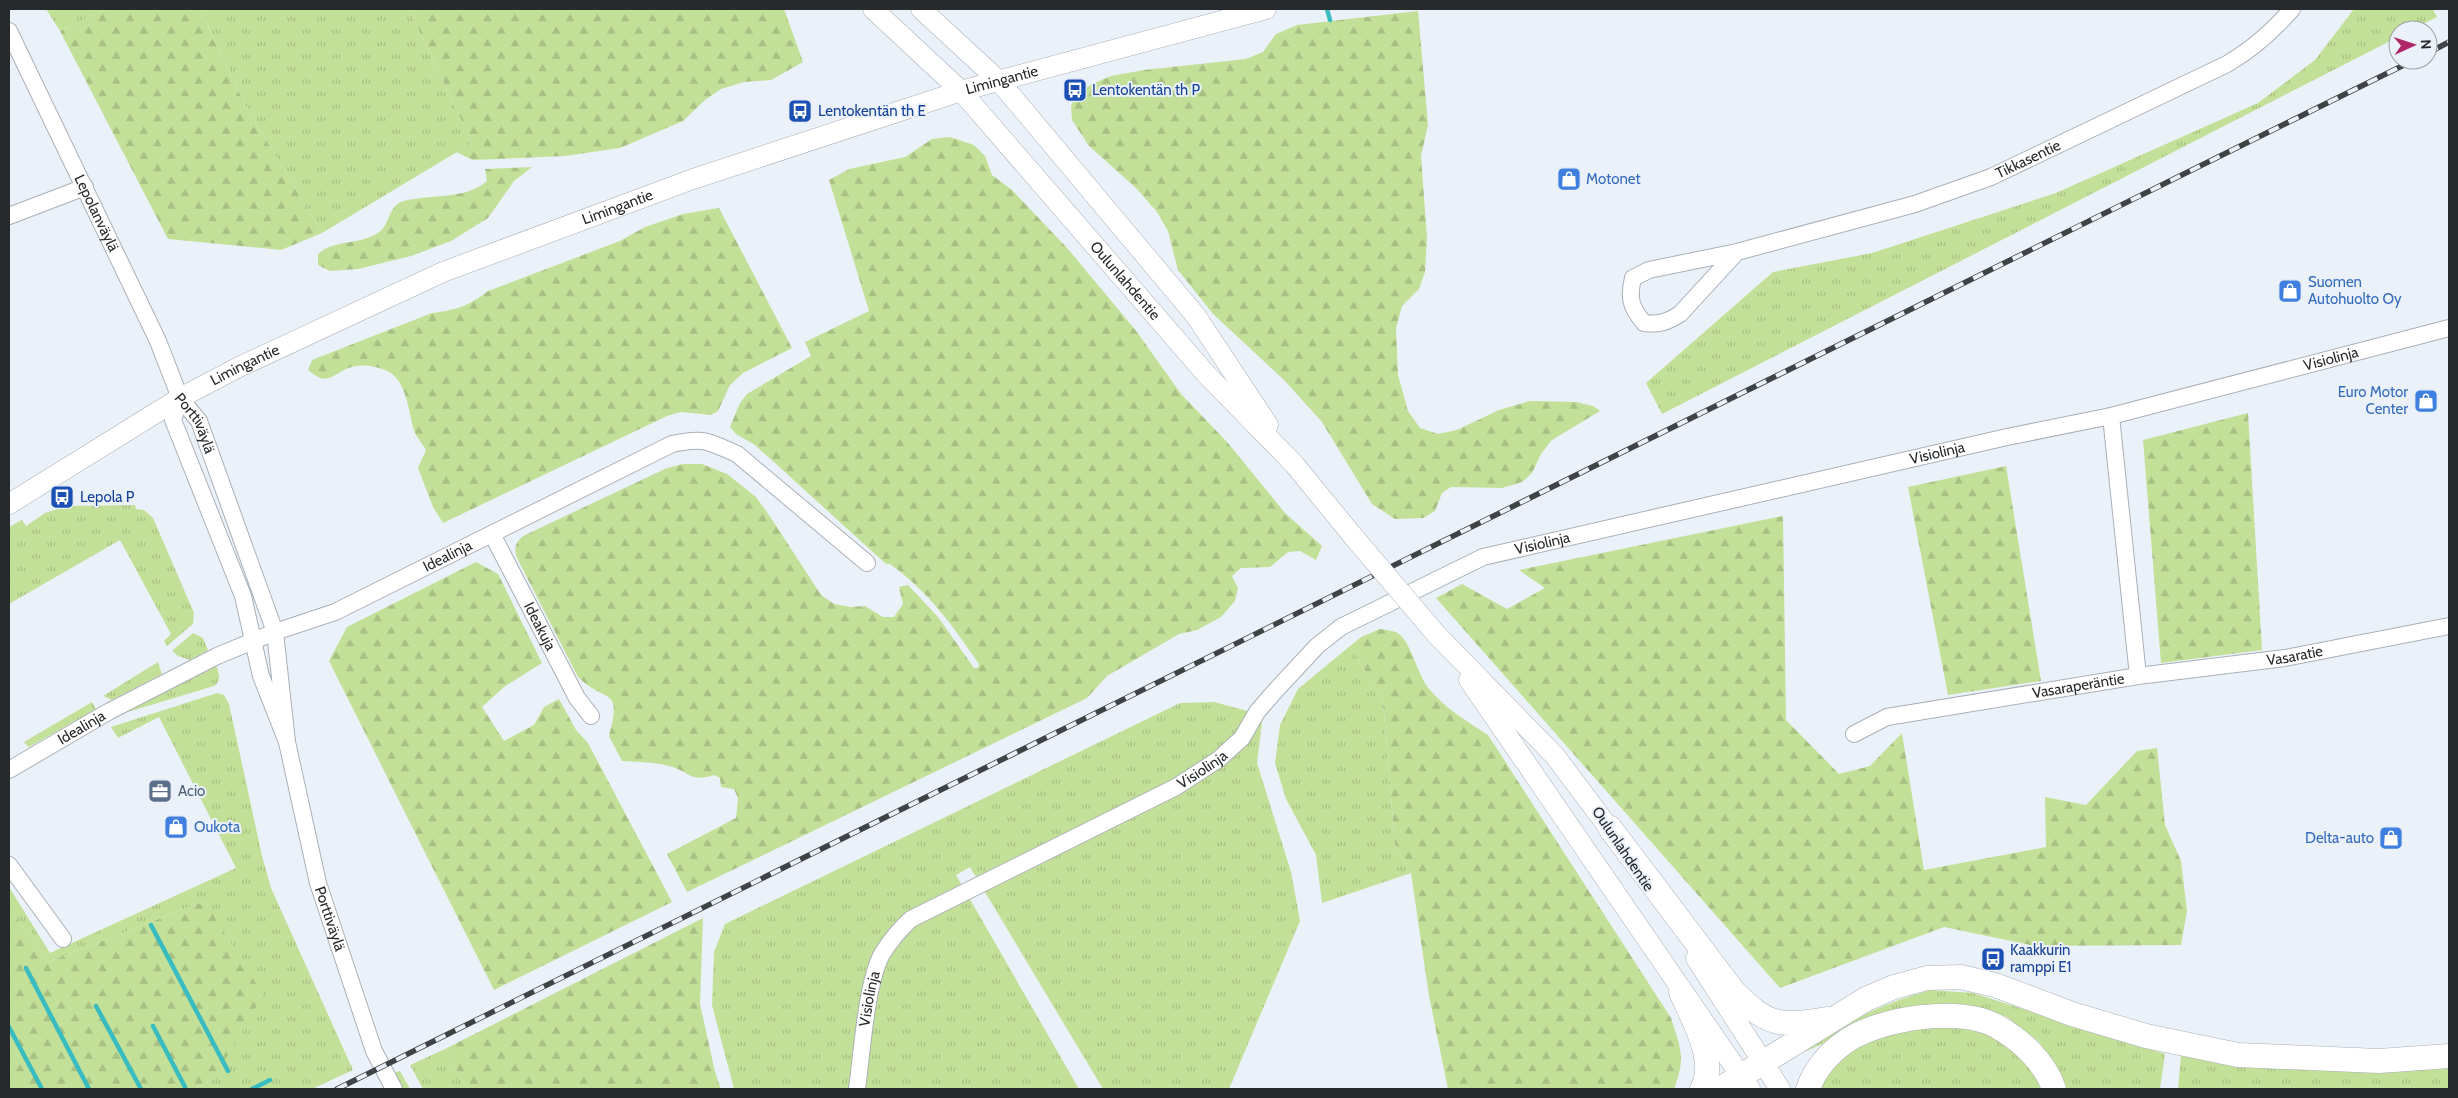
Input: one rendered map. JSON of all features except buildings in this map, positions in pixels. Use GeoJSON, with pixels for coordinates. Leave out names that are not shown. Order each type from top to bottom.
{"type":"FeatureCollection","features":[{"type":"Feature","properties":{"kind":"highway"},"geometry":{"type":"LineString","coordinates":[[1610,828],[1734,992],[1755,1012],[1777,1023],[1794,1025],[1836,1018]]}},
{"type":"Feature","properties":{"kind":"highway"},"geometry":{"type":"LineString","coordinates":[[1720,1089],[1747,1083],[1764,1062],[1814,1033],[1866,999],[1894,987],[1927,978],[1961,977],[1995,985],[2072,1014],[2146,1036],[2238,1055],[2379,1061],[2449,1056]]}},
{"type":"Feature","properties":{"kind":"highway"},"geometry":{"type":"LineString","coordinates":[[1681,992],[1708,1059],[1708,1080],[1702,1089]]}},
{"type":"Feature","properties":{"kind":"highway"},"geometry":{"type":"LineString","coordinates":[[1808,1089],[1823,1061],[1849,1040],[1892,1023],[1945,1016],[1967,1018],[1995,1026],[2023,1046],[2043,1066],[2054,1089]]}},
{"type":"Feature","properties":{"kind":"main road","name":"Oulunlahdentie"},"geometry":{"type":"LineString","coordinates":[[873,9],[961,92],[1206,374],[1294,464],[1436,634],[1555,756],[1610,828],[1780,1089]]}},
{"type":"Feature","properties":{"kind":"main road","name":"Oulunlahdentie"},"geometry":{"type":"LineString","coordinates":[[921,9],[999,81],[1196,316],[1294,464]]}},
{"type":"Feature","properties":{"kind":"main road","name":"Limingantie"},"geometry":{"type":"LineString","coordinates":[[9,504],[180,398],[237,368],[443,272],[693,179],[961,92],[1266,9]]}},
{"type":"Feature","properties":{"kind":"main road","name":"Oulunlahdentie"},"geometry":{"type":"LineString","coordinates":[[1436,634],[1681,992],[1747,1083]]}},
{"type":"Feature","properties":{"kind":"street","name":"Tikkasentie"},"geometry":{"type":"LineString","coordinates":[[1737,252],[1680,314],[1668,322],[1657,325],[1644,323],[1632,309],[1629,293],[1633,278],[1649,270],[1737,252],[1915,204],[1991,177],[2227,64],[2244,54],[2272,32],[2292,9]]}},
{"type":"Feature","properties":{"kind":"street","name":"Lepolanväylä"},"geometry":{"type":"LineString","coordinates":[[9,31],[158,341],[180,398]]}},
{"type":"Feature","properties":{"kind":"street"},"geometry":{"type":"LineString","coordinates":[[9,216],[85,187]]}},
{"type":"Feature","properties":{"kind":"street","name":"Visiolinja"},"geometry":{"type":"LineString","coordinates":[[858,1089],[872,980],[882,955],[897,933],[911,919],[1176,787],[1218,759],[1242,738],[1257,712],[1276,690],[1317,646],[1341,627],[1483,557],[2006,437],[2111,416],[2449,328]]}},
{"type":"Feature","properties":{"kind":"street","name":"Porttiväylä"},"geometry":{"type":"LineString","coordinates":[[180,398],[199,421],[275,632],[287,742],[318,883],[374,1051],[394,1089]]}},
{"type":"Feature","properties":{"kind":"street","name":"Porttiväylä"},"geometry":{"type":"LineString","coordinates":[[180,398],[173,420],[243,596],[261,676],[287,742]]}},
{"type":"Feature","properties":{"kind":"street","name":"Vasaraperäntie"},"geometry":{"type":"LineString","coordinates":[[1854,734],[1887,717],[2138,676],[2111,416]]}},
{"type":"Feature","properties":{"kind":"street","name":"Idealinja"},"geometry":{"type":"LineString","coordinates":[[9,770],[108,712],[217,656],[275,632],[335,612],[672,444],[696,439],[712,442],[737,454],[867,563]]}},
{"type":"Feature","properties":{"kind":"street","name":"Ideakuja"},"geometry":{"type":"LineString","coordinates":[[492,534],[577,698],[591,716]]}},
{"type":"Feature","properties":{"kind":"street","name":"Vasaratie"},"geometry":{"type":"LineString","coordinates":[[2138,676],[2285,658],[2449,626]]}},
{"type":"Feature","properties":{"kind":"street"},"geometry":{"type":"LineString","coordinates":[[9,866],[62,939]]}},
{"type":"Feature","properties":{"kind":"green space"},"geometry":{"type":"Polygon","coordinates":[[[46,9],[107,9],[60,31],[46,9]]]}},
{"type":"Feature","properties":{"kind":"green space"},"geometry":{"type":"Polygon","coordinates":[[[107,9],[200,9],[245,105],[322,233],[281,250],[168,239],[60,31],[107,9]]]}},
{"type":"Feature","properties":{"kind":"green space"},"geometry":{"type":"Polygon","coordinates":[[[200,9],[409,9],[472,143],[322,233],[245,105],[200,9]]]}},
{"type":"Feature","properties":{"kind":"green space"},"geometry":{"type":"Polygon","coordinates":[[[409,9],[784,9],[803,62],[771,80],[744,82],[721,89],[705,100],[683,121],[620,148],[565,156],[473,160],[456,152],[472,143],[409,9]]]}},
{"type":"Feature","properties":{"kind":"green space"},"geometry":{"type":"Polygon","coordinates":[[[2354,9],[2433,9],[2437,17],[2431,20],[2388,20],[2388,42],[1662,414],[1646,383],[1773,272],[1872,253],[2056,193],[2258,103],[2315,60],[2354,9]]]}},
{"type":"Feature","properties":{"kind":"green space"},"geometry":{"type":"Polygon","coordinates":[[[1418,11],[1428,125],[1421,156],[1427,238],[1425,272],[1419,289],[1402,306],[1396,328],[1398,375],[1408,411],[1420,428],[1438,434],[1457,430],[1499,410],[1530,401],[1576,402],[1593,406],[1600,411],[1552,440],[1541,454],[1532,473],[1522,482],[1502,488],[1451,487],[1442,493],[1435,511],[1423,518],[1395,519],[1372,504],[1322,422],[1284,380],[1213,314],[1178,270],[1168,231],[1157,212],[1136,188],[1089,146],[1072,120],[1071,106],[1076,95],[1092,84],[1111,76],[1144,70],[1246,59],[1263,52],[1276,34],[1297,25],[1418,11]]]}},
{"type":"Feature","properties":{"kind":"green space"},"geometry":{"type":"Polygon","coordinates":[[[950,137],[974,145],[985,156],[992,175],[1012,190],[1068,249],[1137,332],[1181,394],[1228,443],[1285,513],[1322,546],[1316,560],[1300,551],[1288,552],[1270,567],[1241,568],[1232,576],[1238,588],[1235,601],[1221,617],[1197,630],[1179,634],[1107,676],[1087,698],[687,892],[667,854],[736,818],[738,798],[734,789],[721,787],[720,778],[714,775],[700,778],[664,765],[622,761],[609,736],[614,709],[612,702],[578,677],[517,558],[516,546],[523,536],[667,468],[683,464],[702,464],[727,474],[756,497],[821,595],[834,604],[851,607],[865,606],[883,617],[894,617],[903,604],[899,587],[908,585],[938,617],[974,668],[978,668],[979,664],[928,597],[904,574],[890,564],[886,564],[755,445],[736,434],[730,427],[740,403],[747,394],[811,356],[805,342],[869,311],[829,180],[849,169],[905,157],[932,139],[950,137]]]}},
{"type":"Feature","properties":{"kind":"green space"},"geometry":{"type":"Polygon","coordinates":[[[532,167],[514,181],[488,218],[451,241],[411,256],[358,269],[330,271],[318,265],[318,254],[325,249],[371,237],[378,233],[399,203],[469,191],[487,181],[485,169],[532,167]]]}},
{"type":"Feature","properties":{"kind":"green space"},"geometry":{"type":"Polygon","coordinates":[[[719,208],[792,348],[743,373],[730,385],[718,411],[711,415],[681,412],[667,416],[443,523],[433,507],[418,468],[426,450],[415,433],[406,396],[398,380],[385,370],[370,366],[349,368],[326,379],[308,370],[312,360],[432,313],[462,306],[488,291],[620,241],[645,227],[683,214],[719,208]]]}},
{"type":"Feature","properties":{"kind":"green space"},"geometry":{"type":"Polygon","coordinates":[[[2248,413],[2262,650],[2161,663],[2143,440],[2248,413]]]}},
{"type":"Feature","properties":{"kind":"green space"},"geometry":{"type":"Polygon","coordinates":[[[2006,466],[2041,681],[1948,695],[1908,487],[2006,466]]]}},
{"type":"Feature","properties":{"kind":"green space"},"geometry":{"type":"Polygon","coordinates":[[[135,505],[136,509],[144,510],[153,518],[194,613],[193,624],[167,646],[164,641],[171,634],[120,540],[9,604],[9,527],[22,520],[26,526],[45,513],[67,506],[135,505]]]}},
{"type":"Feature","properties":{"kind":"green space"},"geometry":{"type":"Polygon","coordinates":[[[1783,516],[1786,720],[1839,774],[1870,766],[1902,733],[1924,870],[2046,847],[2045,797],[2086,805],[2137,751],[2157,748],[2165,825],[2181,861],[2187,911],[2181,945],[2035,946],[1944,927],[1780,988],[1436,598],[1462,584],[1507,609],[1545,588],[1519,570],[1783,516]]]}},
{"type":"Feature","properties":{"kind":"green space"},"geometry":{"type":"Polygon","coordinates":[[[476,562],[498,574],[542,663],[504,687],[482,707],[504,741],[534,725],[544,707],[559,699],[576,730],[588,743],[672,902],[494,990],[329,661],[347,627],[476,562]]]}},
{"type":"Feature","properties":{"kind":"green space"},"geometry":{"type":"Polygon","coordinates":[[[1380,629],[1399,634],[1408,645],[1425,684],[1436,697],[1488,735],[1671,1018],[1681,1054],[1680,1069],[1674,1089],[1448,1089],[1429,996],[1411,873],[1395,845],[1383,700],[1350,646],[1361,637],[1380,629]]]}},
{"type":"Feature","properties":{"kind":"green space"},"geometry":{"type":"Polygon","coordinates":[[[193,633],[203,638],[208,650],[190,660],[178,656],[172,651],[193,633]]]}},
{"type":"Feature","properties":{"kind":"green space"},"geometry":{"type":"Polygon","coordinates":[[[1350,646],[1383,700],[1395,845],[1411,873],[1322,903],[1316,855],[1286,799],[1275,763],[1280,725],[1298,689],[1350,646]]]}},
{"type":"Feature","properties":{"kind":"green space"},"geometry":{"type":"Polygon","coordinates":[[[158,662],[162,674],[112,700],[103,696],[158,662]]]}},
{"type":"Feature","properties":{"kind":"green space"},"geometry":{"type":"Polygon","coordinates":[[[216,665],[219,679],[214,686],[118,715],[216,665]]]}},
{"type":"Feature","properties":{"kind":"green space"},"geometry":{"type":"Polygon","coordinates":[[[217,693],[224,695],[229,704],[262,856],[271,888],[353,1070],[312,1089],[194,1089],[214,1079],[205,901],[48,962],[9,908],[9,887],[50,953],[236,868],[159,717],[118,738],[111,727],[217,693]]]}},
{"type":"Feature","properties":{"kind":"green space"},"geometry":{"type":"Polygon","coordinates":[[[92,702],[96,709],[29,747],[24,742],[92,702]]]}},
{"type":"Feature","properties":{"kind":"green space"},"geometry":{"type":"Polygon","coordinates":[[[1214,702],[1255,713],[1262,722],[1257,763],[1291,872],[1300,921],[1229,1089],[1103,1089],[970,867],[956,875],[1079,1089],[734,1089],[712,1005],[714,952],[725,924],[1180,703],[1214,702]]]}},
{"type":"Feature","properties":{"kind":"green space"},"geometry":{"type":"Polygon","coordinates":[[[205,901],[263,995],[214,1079],[194,1089],[9,1089],[9,908],[48,962],[205,901]]]}},
{"type":"Feature","properties":{"kind":"green space"},"geometry":{"type":"Polygon","coordinates":[[[703,918],[700,1004],[715,1072],[721,1089],[467,1089],[445,1049],[703,918]]]}},
{"type":"Feature","properties":{"kind":"green space"},"geometry":{"type":"Polygon","coordinates":[[[1931,990],[1973,993],[2165,1054],[2160,1089],[2062,1089],[2059,1076],[2039,1042],[2007,1017],[1968,1005],[1904,1008],[1788,1059],[1821,1037],[1857,1018],[1912,995],[1931,990]]]}},
{"type":"Feature","properties":{"kind":"green space"},"geometry":{"type":"Polygon","coordinates":[[[1950,1025],[1985,1032],[2003,1040],[2018,1052],[2030,1066],[2041,1089],[1816,1089],[1848,1051],[1893,1030],[1950,1025]]]}},
{"type":"Feature","properties":{"kind":"green space"},"geometry":{"type":"Polygon","coordinates":[[[445,1049],[467,1089],[423,1089],[410,1065],[445,1049]]]}},
{"type":"Feature","properties":{"kind":"green space"},"geometry":{"type":"Polygon","coordinates":[[[2181,1055],[2449,1064],[2449,1089],[2178,1089],[2181,1055]]]}},
{"type":"Feature","properties":{"kind":"green space"},"geometry":{"type":"Polygon","coordinates":[[[400,1071],[410,1089],[402,1089],[393,1073],[400,1071]]]}},
{"type":"Feature","properties":{"kind":"waterway"},"geometry":{"type":"LineString","coordinates":[[1327,9],[1330,20]]}},
{"type":"Feature","properties":{"kind":"waterway"},"geometry":{"type":"LineString","coordinates":[[151,925],[228,1071]]}},
{"type":"Feature","properties":{"kind":"waterway"},"geometry":{"type":"LineString","coordinates":[[26,968],[89,1089]]}},
{"type":"Feature","properties":{"kind":"waterway"},"geometry":{"type":"LineString","coordinates":[[96,1006],[141,1089]]}},
{"type":"Feature","properties":{"kind":"waterway"},"geometry":{"type":"LineString","coordinates":[[153,1026],[185,1087]]}},
{"type":"Feature","properties":{"kind":"waterway"},"geometry":{"type":"LineString","coordinates":[[9,1027],[42,1089]]}},
{"type":"Feature","properties":{"kind":"waterway"},"geometry":{"type":"LineString","coordinates":[[252,1089],[270,1080]]}},
{"type":"Feature","properties":{"kind":"railway"},"geometry":{"type":"LineString","coordinates":[[2438,48],[2449,42]]}},
{"type":"Feature","properties":{"kind":"railway"},"geometry":{"type":"LineString","coordinates":[[337,1089],[2394,70]]}},
{"type":"Feature","properties":{"kind":"place","name":"Lentokentän th P"},"geometry":{"type":"Point","coordinates":[1075,90]}},
{"type":"Feature","properties":{"kind":"place","name":"Lentokentän th E"},"geometry":{"type":"Point","coordinates":[800,111]}},
{"type":"Feature","properties":{"kind":"place","name":"Motonet"},"geometry":{"type":"Point","coordinates":[1569,179]}},
{"type":"Feature","properties":{"kind":"place","name":"Suomen Autohuolto Oy"},"geometry":{"type":"Point","coordinates":[2290,291]}},
{"type":"Feature","properties":{"kind":"place","name":"Euro Motor Center"},"geometry":{"type":"Point","coordinates":[2426,401]}},
{"type":"Feature","properties":{"kind":"place","name":"Lepola P"},"geometry":{"type":"Point","coordinates":[62,497]}},
{"type":"Feature","properties":{"kind":"place","name":"Acio"},"geometry":{"type":"Point","coordinates":[160,791]}},
{"type":"Feature","properties":{"kind":"place","name":"Oukota"},"geometry":{"type":"Point","coordinates":[176,827]}},
{"type":"Feature","properties":{"kind":"place","name":"Delta-auto"},"geometry":{"type":"Point","coordinates":[2391,838]}},
{"type":"Feature","properties":{"kind":"place","name":"Kaakkurin ramppi E1"},"geometry":{"type":"Point","coordinates":[1993,959]}}]}
